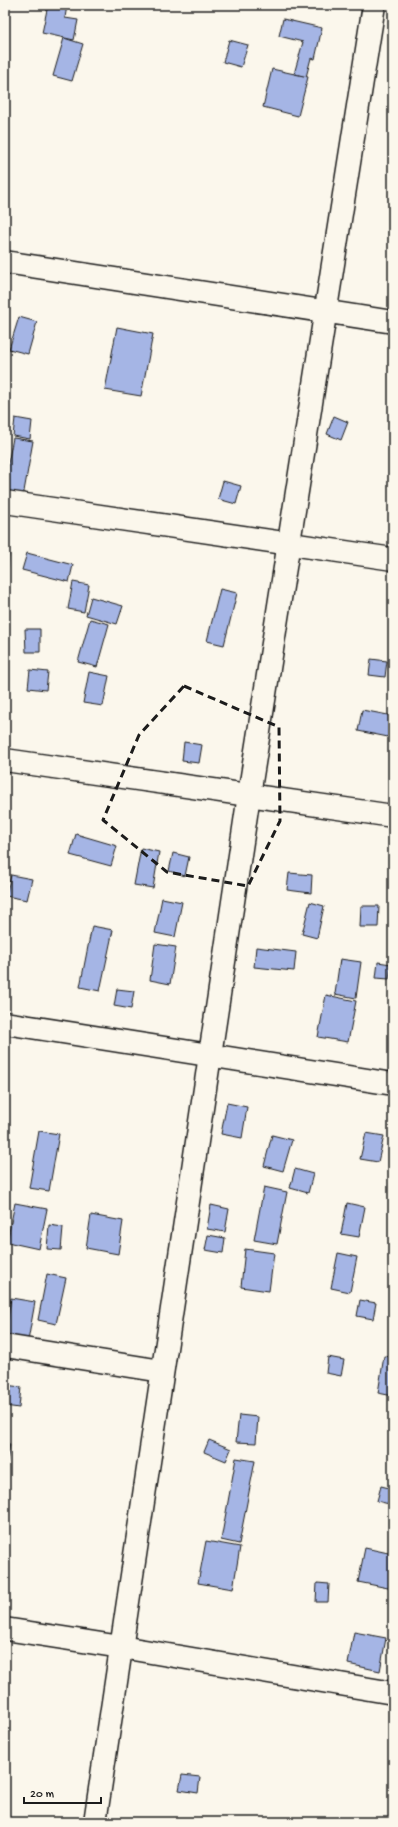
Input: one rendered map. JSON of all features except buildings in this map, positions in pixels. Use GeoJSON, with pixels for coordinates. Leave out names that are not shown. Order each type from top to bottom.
{"type":"FeatureCollection","features":[{"type":"Feature","properties":{"kind":"street"},"geometry":{"type":"LineString","coordinates":[[95,1822],[288,543],[374,5]]}},
{"type":"Feature","properties":{"kind":"street"},"geometry":{"type":"LineString","coordinates":[[5,262],[393,322]]}},
{"type":"Feature","properties":{"kind":"street"},"geometry":{"type":"LineString","coordinates":[[5,502],[393,559]]}},
{"type":"Feature","properties":{"kind":"street"},"geometry":{"type":"LineString","coordinates":[[5,760],[393,816]]}},
{"type":"Feature","properties":{"kind":"street"},"geometry":{"type":"LineString","coordinates":[[5,1023],[393,1084]]}},
{"type":"Feature","properties":{"kind":"street"},"geometry":{"type":"LineString","coordinates":[[5,1346],[162,1371]]}},
{"type":"Feature","properties":{"kind":"street"},"geometry":{"type":"LineString","coordinates":[[5,1629],[121,1646],[393,1693]]}},
{"type":"Feature","properties":{"kind":"highlighted area"},"geometry":{"type":"Polygon","coordinates":[[[184,686],[279,727],[280,821],[248,886],[167,872],[103,820],[139,735],[184,686]]]}}]}
